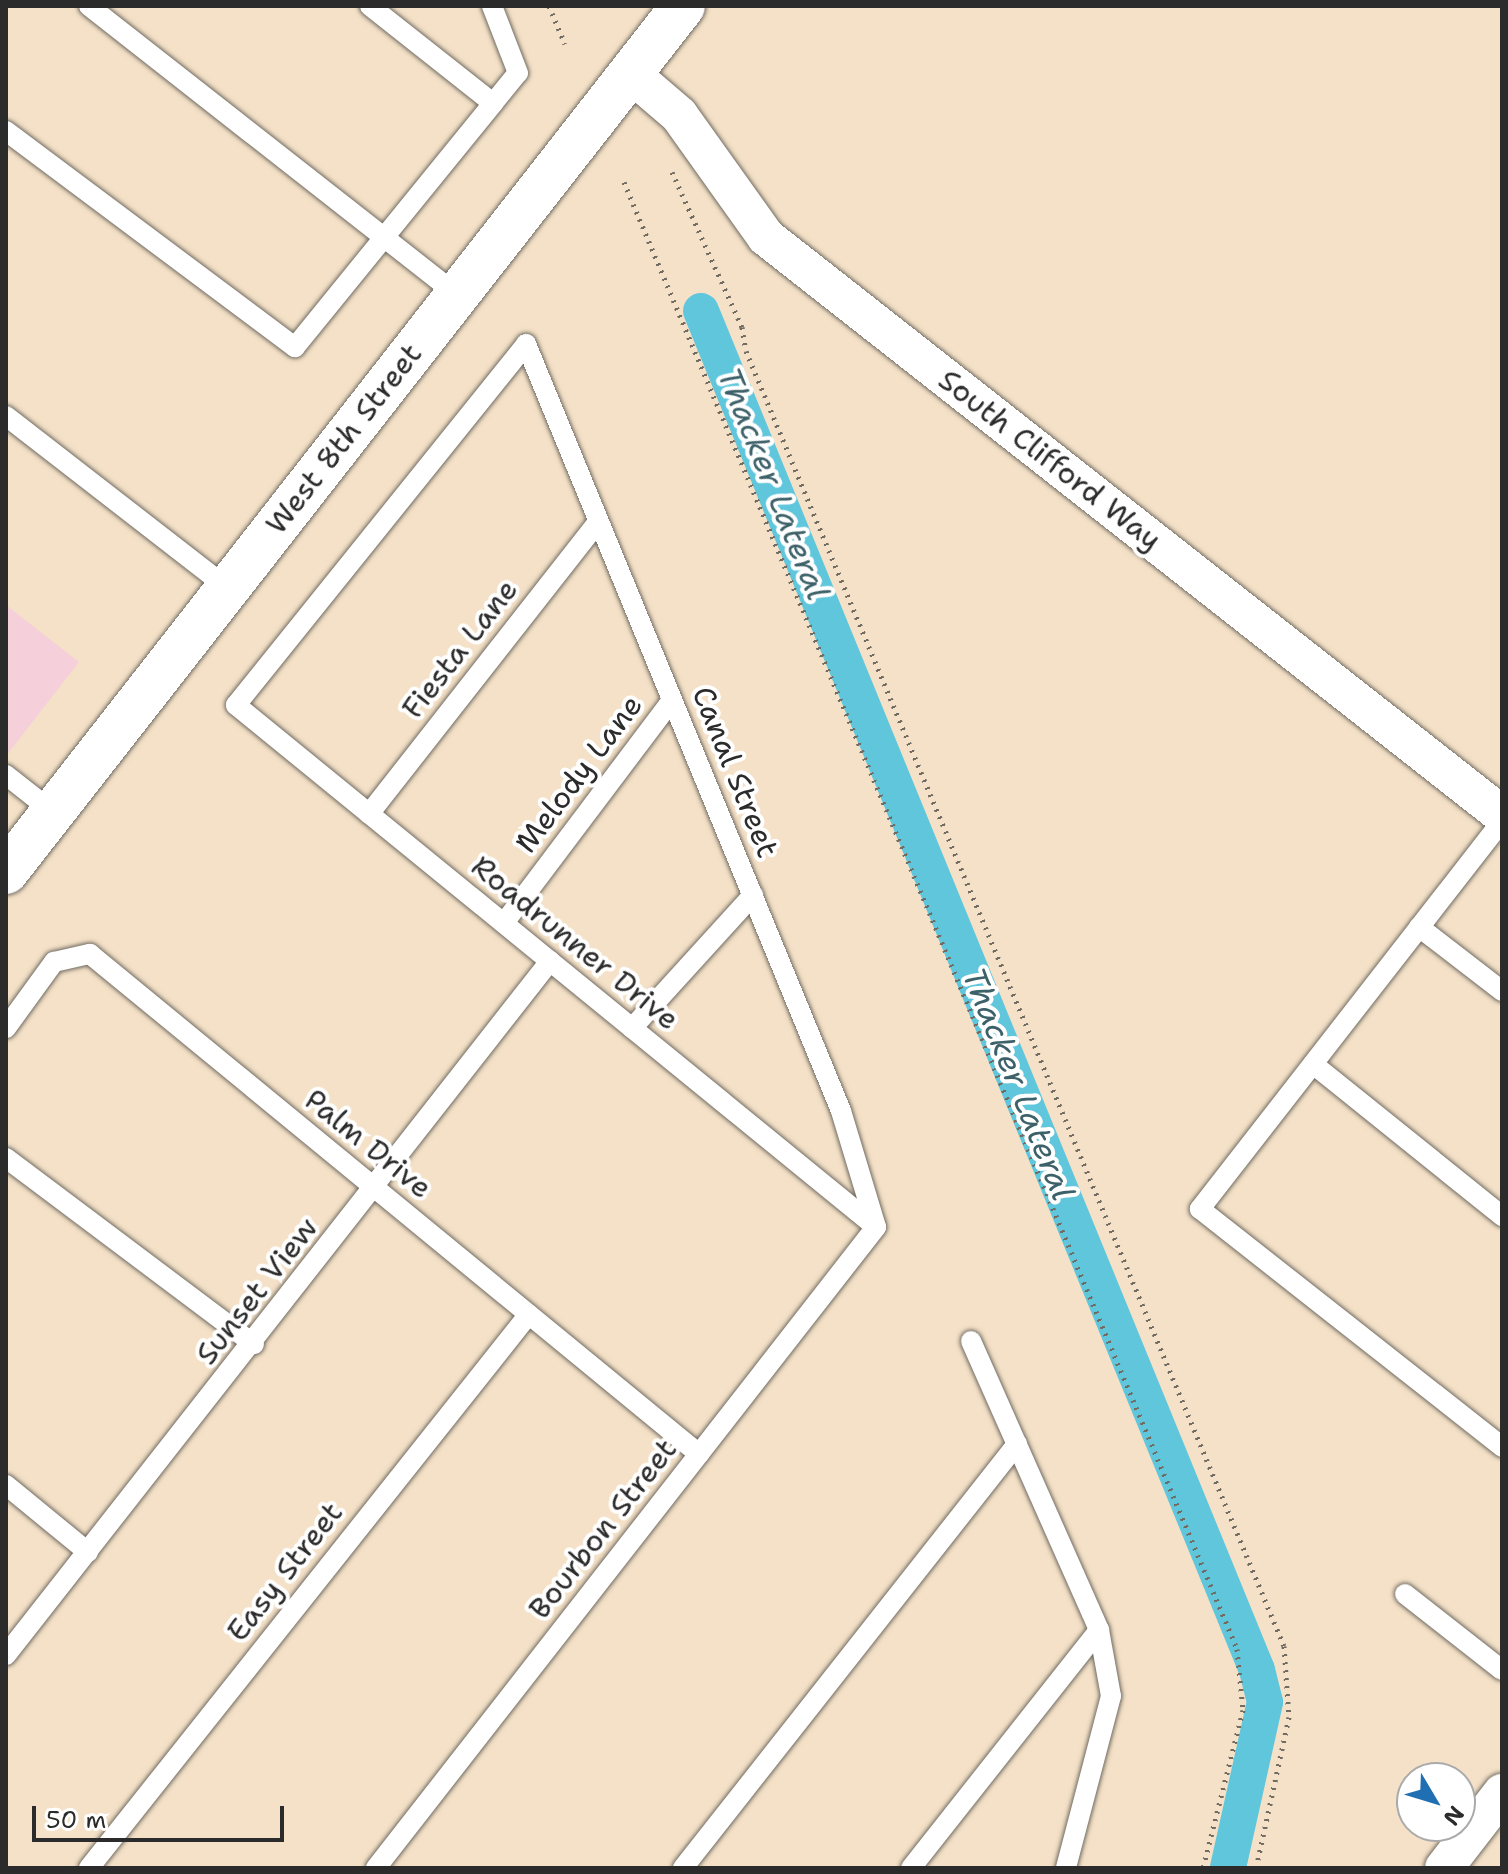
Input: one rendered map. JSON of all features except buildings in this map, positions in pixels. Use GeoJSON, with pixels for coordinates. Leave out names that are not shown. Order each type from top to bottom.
{"type":"FeatureCollection","features":[{"type":"Feature","properties":{"kind":"main road","name":"West 8th Street"},"geometry":{"type":"LineString","coordinates":[[6,872],[683,6]]}},
{"type":"Feature","properties":{"kind":"street","name":"South Clifford Way"},"geometry":{"type":"LineString","coordinates":[[630,73],[679,115],[766,237],[1502,815]]}},
{"type":"Feature","properties":{"kind":"street"},"geometry":{"type":"LineString","coordinates":[[1444,1868],[1502,1793]]}},
{"type":"Feature","properties":{"kind":"lane"},"geometry":{"type":"LineString","coordinates":[[89,6],[457,295]]}},
{"type":"Feature","properties":{"kind":"lane"},"geometry":{"type":"LineString","coordinates":[[370,6],[493,103]]}},
{"type":"Feature","properties":{"kind":"lane"},"geometry":{"type":"LineString","coordinates":[[6,131],[295,347],[518,73],[492,6]]}},
{"type":"Feature","properties":{"kind":"lane","name":"Canal Street"},"geometry":{"type":"LineString","coordinates":[[236,705],[526,344],[841,1111],[876,1227]]}},
{"type":"Feature","properties":{"kind":"lane"},"geometry":{"type":"LineString","coordinates":[[6,416],[228,588]]}},
{"type":"Feature","properties":{"kind":"lane","name":"Fiesta Lane"},"geometry":{"type":"LineString","coordinates":[[369,814],[599,521]]}},
{"type":"Feature","properties":{"kind":"lane","name":"Melody Lane"},"geometry":{"type":"LineString","coordinates":[[504,923],[672,700]]}},
{"type":"Feature","properties":{"kind":"lane","name":"Roadrunner Drive"},"geometry":{"type":"LineString","coordinates":[[236,705],[876,1227]]}},
{"type":"Feature","properties":{"kind":"lane"},"geometry":{"type":"LineString","coordinates":[[6,775],[53,812]]}},
{"type":"Feature","properties":{"kind":"lane"},"geometry":{"type":"LineString","coordinates":[[1502,821],[1200,1209],[1502,1447]]}},
{"type":"Feature","properties":{"kind":"lane"},"geometry":{"type":"LineString","coordinates":[[632,1028],[753,895]]}},
{"type":"Feature","properties":{"kind":"lane"},"geometry":{"type":"LineString","coordinates":[[1419,927],[1502,991]]}},
{"type":"Feature","properties":{"kind":"lane","name":"Palm Drive"},"geometry":{"type":"LineString","coordinates":[[6,1028],[54,962],[90,954],[699,1454]]}},
{"type":"Feature","properties":{"kind":"lane","name":"Sunset View"},"geometry":{"type":"LineString","coordinates":[[6,1655],[376,1189],[550,961]]}},
{"type":"Feature","properties":{"kind":"lane"},"geometry":{"type":"LineString","coordinates":[[1313,1064],[1502,1216]]}},
{"type":"Feature","properties":{"kind":"lane"},"geometry":{"type":"LineString","coordinates":[[6,1158],[254,1344]]}},
{"type":"Feature","properties":{"kind":"lane","name":"Bourbon Street"},"geometry":{"type":"LineString","coordinates":[[376,1868],[876,1227]]}},
{"type":"Feature","properties":{"kind":"lane","name":"Easy Street"},"geometry":{"type":"LineString","coordinates":[[89,1868],[529,1314]]}},
{"type":"Feature","properties":{"kind":"lane"},"geometry":{"type":"LineString","coordinates":[[971,1341],[1099,1630],[1111,1696],[1066,1868]]}},
{"type":"Feature","properties":{"kind":"lane"},"geometry":{"type":"LineString","coordinates":[[683,1868],[1017,1444]]}},
{"type":"Feature","properties":{"kind":"lane"},"geometry":{"type":"LineString","coordinates":[[6,1485],[88,1552]]}},
{"type":"Feature","properties":{"kind":"lane"},"geometry":{"type":"LineString","coordinates":[[1405,1594],[1502,1670]]}},
{"type":"Feature","properties":{"kind":"lane"},"geometry":{"type":"LineString","coordinates":[[911,1868],[1099,1630]]}},
{"type":"Feature","properties":{"kind":"path"},"geometry":{"type":"LineString","coordinates":[[549,6],[565,44]]}},
{"type":"Feature","properties":{"kind":"path"},"geometry":{"type":"LineString","coordinates":[[670,165],[742,327],[752,366],[1284,1646],[1289,1717],[1256,1868]]}},
{"type":"Feature","properties":{"kind":"path"},"geometry":{"type":"LineString","coordinates":[[624,182],[1237,1649],[1243,1710],[1203,1868]]}},
{"type":"Feature","properties":{"kind":"shaded area"},"geometry":{"type":"Polygon","coordinates":[[[6,605],[79,662],[6,756],[6,605]]]}},
{"type":"Feature","properties":{"kind":"waterway","name":"Thacker Lateral"},"geometry":{"type":"LineString","coordinates":[[701,311],[1257,1670],[1265,1702],[1228,1868]]}}]}
